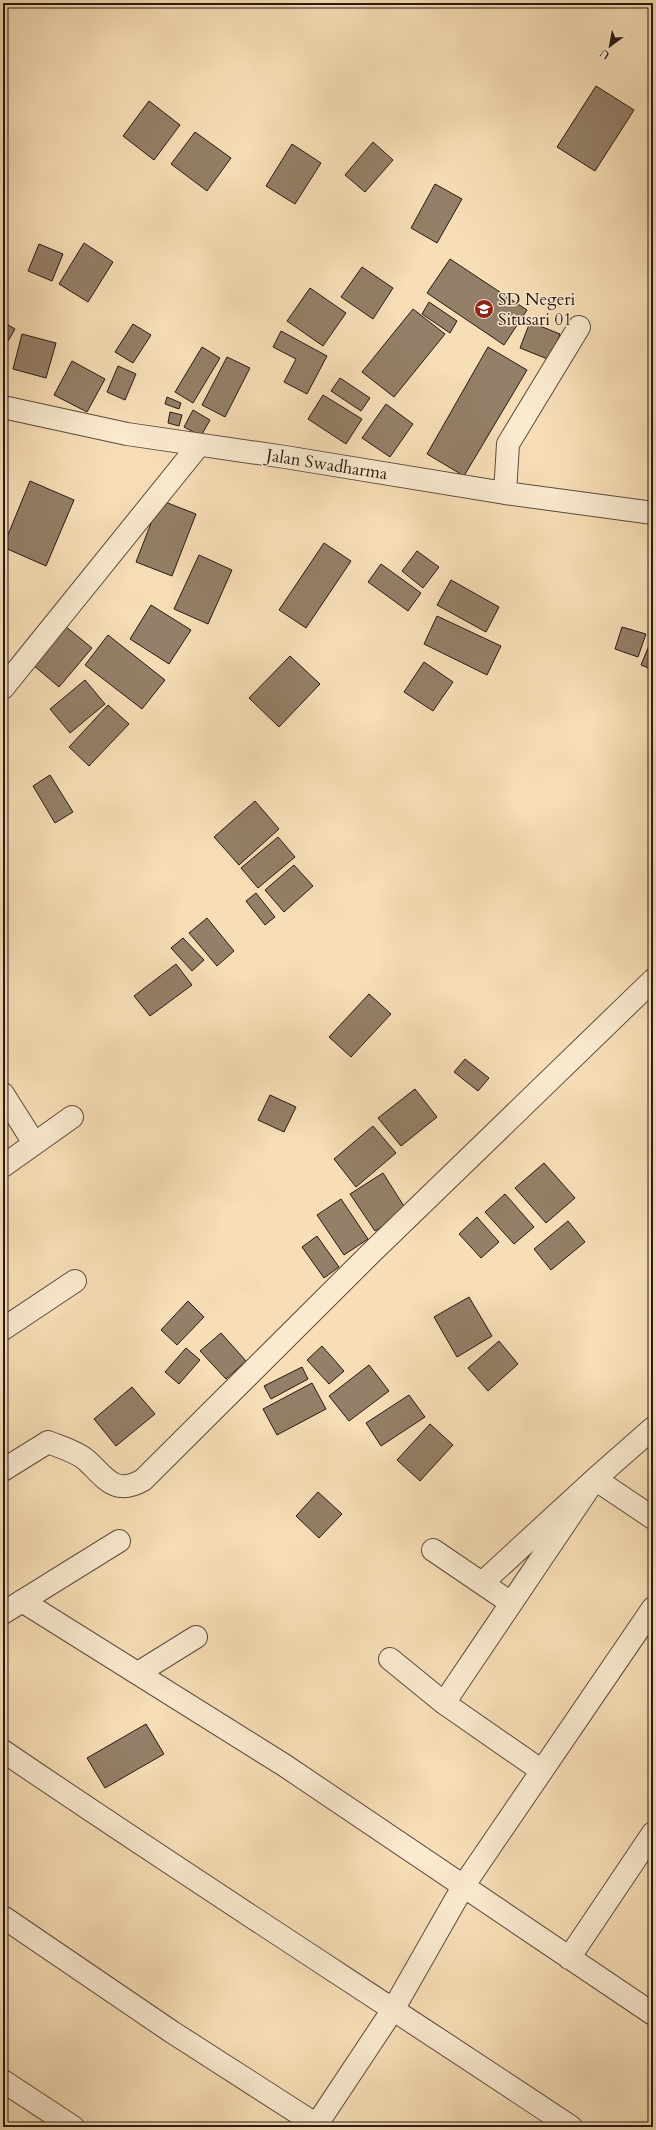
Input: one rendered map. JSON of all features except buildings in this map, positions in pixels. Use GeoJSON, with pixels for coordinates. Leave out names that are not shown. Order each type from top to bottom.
{"type":"FeatureCollection","features":[{"type":"Feature","properties":{"kind":"street"},"geometry":{"type":"LineString","coordinates":[[505,493],[508,444],[579,327]]}},
{"type":"Feature","properties":{"kind":"street","name":"Jalan Swadharma"},"geometry":{"type":"LineString","coordinates":[[3,407],[127,434],[505,493],[653,513]]}},
{"type":"Feature","properties":{"kind":"street"},"geometry":{"type":"LineString","coordinates":[[3,688],[200,445]]}},
{"type":"Feature","properties":{"kind":"street"},"geometry":{"type":"LineString","coordinates":[[3,1470],[48,1442],[85,1459],[105,1481],[122,1486],[132,1486],[143,1480],[370,1253],[653,980]]}},
{"type":"Feature","properties":{"kind":"street"},"geometry":{"type":"LineString","coordinates":[[3,1094],[34,1143]]}},
{"type":"Feature","properties":{"kind":"street"},"geometry":{"type":"LineString","coordinates":[[3,1166],[72,1117]]}},
{"type":"Feature","properties":{"kind":"street"},"geometry":{"type":"LineString","coordinates":[[3,1329],[75,1281]]}},
{"type":"Feature","properties":{"kind":"street"},"geometry":{"type":"LineString","coordinates":[[482,1583],[653,1428]]}},
{"type":"Feature","properties":{"kind":"street"},"geometry":{"type":"LineString","coordinates":[[595,1479],[653,1518]]}},
{"type":"Feature","properties":{"kind":"street"},"geometry":{"type":"LineString","coordinates":[[444,1702],[595,1479]]}},
{"type":"Feature","properties":{"kind":"street"},"geometry":{"type":"LineString","coordinates":[[3,1613],[119,1541]]}},
{"type":"Feature","properties":{"kind":"street"},"geometry":{"type":"LineString","coordinates":[[433,1550],[511,1603]]}},
{"type":"Feature","properties":{"kind":"street"},"geometry":{"type":"LineString","coordinates":[[22,1601],[284,1765],[464,1885],[653,2014]]}},
{"type":"Feature","properties":{"kind":"street"},"geometry":{"type":"LineString","coordinates":[[3,1917],[172,2032],[317,2126],[394,2008],[464,1885],[653,1608]]}},
{"type":"Feature","properties":{"kind":"street"},"geometry":{"type":"LineString","coordinates":[[138,1673],[196,1637]]}},
{"type":"Feature","properties":{"kind":"street"},"geometry":{"type":"LineString","coordinates":[[390,1659],[444,1702],[542,1771]]}},
{"type":"Feature","properties":{"kind":"street"},"geometry":{"type":"LineString","coordinates":[[3,1752],[142,1846],[394,2008],[571,2127]]}},
{"type":"Feature","properties":{"kind":"street"},"geometry":{"type":"LineString","coordinates":[[569,1958],[653,1833]]}},
{"type":"Feature","properties":{"kind":"street"},"geometry":{"type":"LineString","coordinates":[[3,2081],[73,2127]]}},
{"type":"Feature","properties":{"kind":"place","name":"SD Negeri Situsari 01"},"geometry":{"type":"Point","coordinates":[484,309]}}]}
